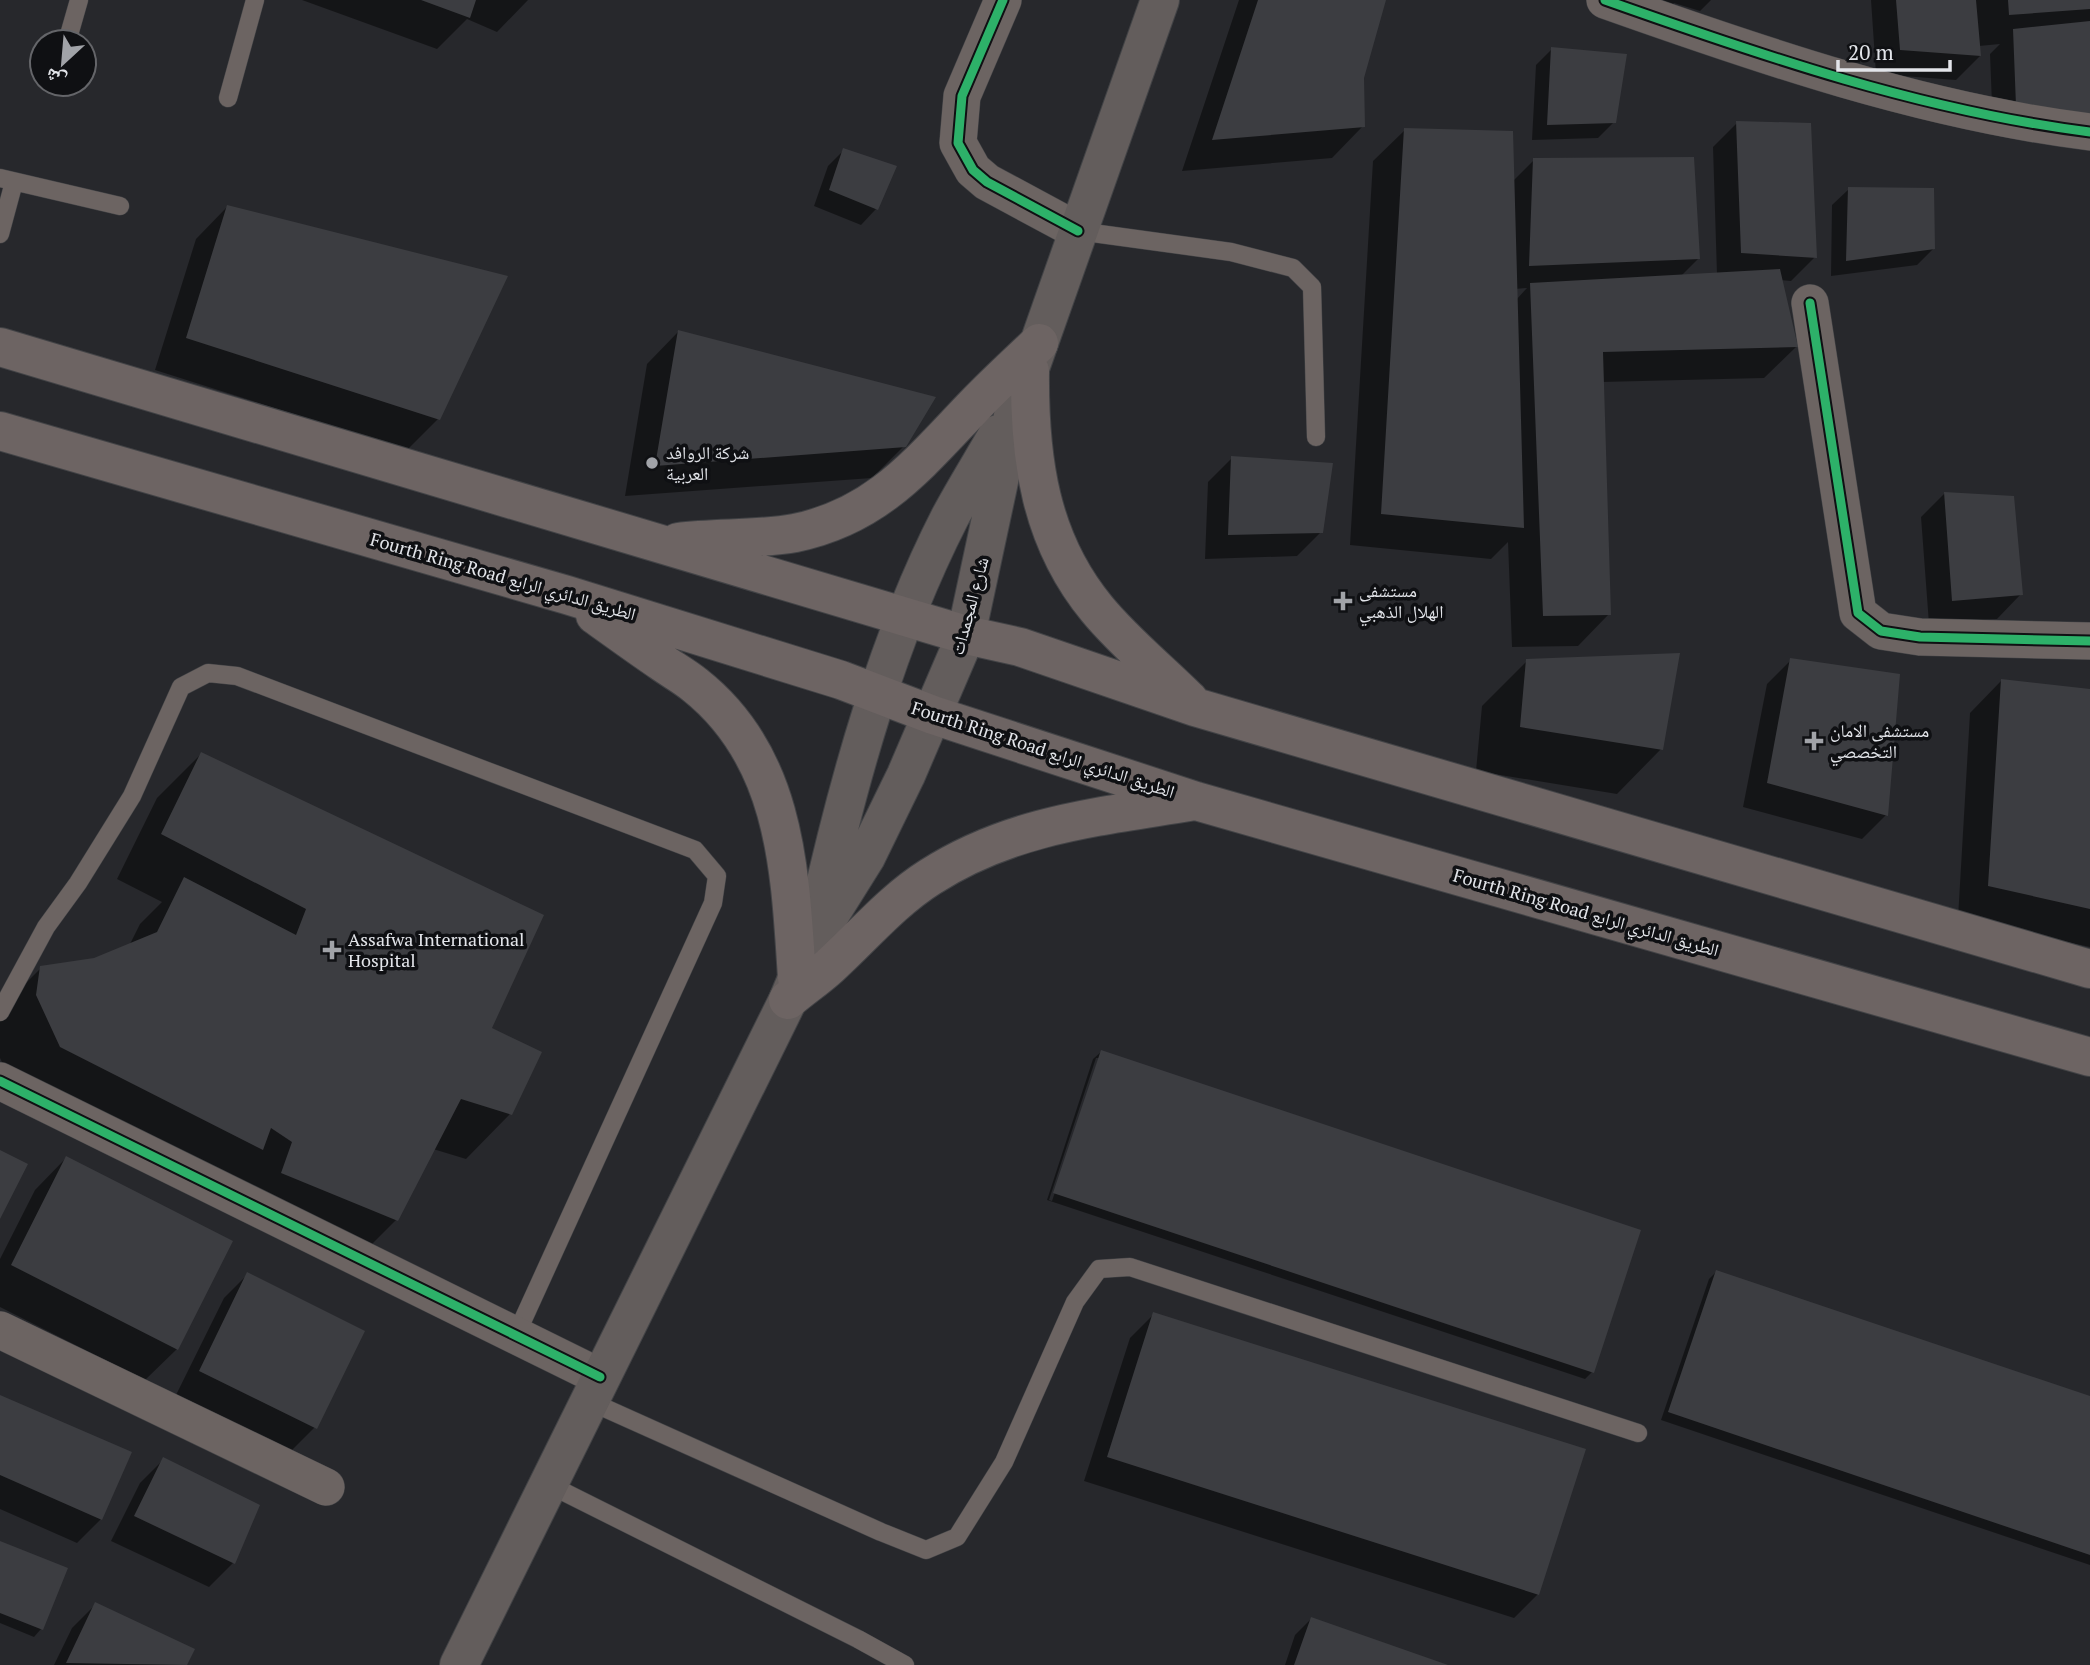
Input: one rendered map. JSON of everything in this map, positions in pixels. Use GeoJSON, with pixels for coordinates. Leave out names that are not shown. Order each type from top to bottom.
{"type":"FeatureCollection","features":[{"type":"Feature","properties":{"kind":"main road","name":"شارع المجمدات"},"geometry":{"type":"LineString","coordinates":[[799,974],[866,857],[933,715],[966,635],[1028,372],[1160,0]]}},
{"type":"Feature","properties":{"kind":"main road"},"geometry":{"type":"LineString","coordinates":[[0,347],[966,635],[1020,648],[1195,707],[2090,969]]}},
{"type":"Feature","properties":{"kind":"main road","name":"شارع المجمدات"},"geometry":{"type":"LineString","coordinates":[[799,974],[838,827],[878,695],[906,616],[950,518],[1028,372]]}},
{"type":"Feature","properties":{"kind":"main road"},"geometry":{"type":"LineString","coordinates":[[659,544],[795,533],[860,509],[914,470],[975,405],[1028,372],[1032,450],[1046,517],[1062,556],[1080,588],[1099,611],[1195,707]]}},
{"type":"Feature","properties":{"kind":"main road","name":"Fourth Ring Road الطريق الدائري الرابع"},"geometry":{"type":"LineString","coordinates":[[0,430],[567,595],[841,680],[933,715],[1196,801],[2090,1057]]}},
{"type":"Feature","properties":{"kind":"main road"},"geometry":{"type":"LineString","coordinates":[[459,1665],[799,974],[791,885],[783,835],[764,774],[749,743],[723,711],[695,685],[567,595]]}},
{"type":"Feature","properties":{"kind":"main road"},"geometry":{"type":"LineString","coordinates":[[799,974],[829,967],[883,915],[928,878],[981,850],[1057,824],[1092,816],[1196,801]]}},
{"type":"Feature","properties":{"kind":"street"},"geometry":{"type":"LineString","coordinates":[[1003,0],[962,96],[958,143],[973,170],[987,182],[1078,231]]}},
{"type":"Feature","properties":{"kind":"street"},"geometry":{"type":"LineString","coordinates":[[1605,0],[1820,73],[1947,107],[2090,132]]}},
{"type":"Feature","properties":{"kind":"street"},"geometry":{"type":"LineString","coordinates":[[1810,303],[1858,613],[1881,631],[1920,637],[2090,641]]}},
{"type":"Feature","properties":{"kind":"street"},"geometry":{"type":"LineString","coordinates":[[0,1081],[516,1335],[594,1389]]}},
{"type":"Feature","properties":{"kind":"street"},"geometry":{"type":"LineString","coordinates":[[0,1330],[326,1487]]}},
{"type":"Feature","properties":{"kind":"lane"},"geometry":{"type":"LineString","coordinates":[[71,28],[79,0]]}},
{"type":"Feature","properties":{"kind":"lane"},"geometry":{"type":"LineString","coordinates":[[228,98],[256,0]]}},
{"type":"Feature","properties":{"kind":"lane"},"geometry":{"type":"LineString","coordinates":[[0,234],[7,180],[120,206]]}},
{"type":"Feature","properties":{"kind":"lane"},"geometry":{"type":"LineString","coordinates":[[1078,231],[1231,252],[1293,268],[1312,287],[1316,437]]}},
{"type":"Feature","properties":{"kind":"lane"},"geometry":{"type":"LineString","coordinates":[[0,1012],[46,927],[78,883],[132,796],[181,687],[208,673],[237,676],[695,850],[717,876],[713,903],[516,1335]]}},
{"type":"Feature","properties":{"kind":"lane"},"geometry":{"type":"LineString","coordinates":[[594,1389],[881,1532],[926,1549],[957,1537],[1004,1462],[1075,1302],[1099,1269],[1130,1267],[1638,1433]]}},
{"type":"Feature","properties":{"kind":"lane"},"geometry":{"type":"LineString","coordinates":[[548,1484],[834,1626],[905,1665]]}},
{"type":"Feature","properties":{"kind":"building"},"geometry":{"type":"Polygon","coordinates":[[[421,0],[476,0],[470,18],[421,0]]]}},
{"type":"Feature","properties":{"kind":"building"},"geometry":{"type":"Polygon","coordinates":[[[1258,0],[1386,0],[1364,78],[1365,127],[1212,140],[1258,0]]]}},
{"type":"Feature","properties":{"kind":"building"},"geometry":{"type":"Polygon","coordinates":[[[1896,0],[1976,0],[1981,56],[1900,50],[1896,0]]]}},
{"type":"Feature","properties":{"kind":"building"},"geometry":{"type":"Polygon","coordinates":[[[2008,0],[2090,0],[2090,9],[2009,15],[2008,0]]]}},
{"type":"Feature","properties":{"kind":"building"},"geometry":{"type":"Polygon","coordinates":[[[2090,21],[2090,122],[2016,106],[2013,29],[2090,21]]]}},
{"type":"Feature","properties":{"kind":"building"},"geometry":{"type":"Polygon","coordinates":[[[1551,47],[1627,54],[1616,123],[1547,125],[1551,47]]]}},
{"type":"Feature","properties":{"kind":"building"},"geometry":{"type":"Polygon","coordinates":[[[1736,121],[1811,123],[1817,258],[1741,253],[1736,121]]]}},
{"type":"Feature","properties":{"kind":"building"},"geometry":{"type":"Polygon","coordinates":[[[1404,128],[1513,131],[1524,528],[1381,514],[1404,128]]]}},
{"type":"Feature","properties":{"kind":"building"},"geometry":{"type":"Polygon","coordinates":[[[843,148],[897,166],[878,210],[829,190],[843,148]]]}},
{"type":"Feature","properties":{"kind":"building"},"geometry":{"type":"Polygon","coordinates":[[[1694,157],[1700,259],[1529,266],[1533,158],[1694,157]]]}},
{"type":"Feature","properties":{"kind":"building"},"geometry":{"type":"Polygon","coordinates":[[[1848,187],[1934,188],[1935,249],[1846,261],[1848,187]]]}},
{"type":"Feature","properties":{"kind":"building"},"geometry":{"type":"Polygon","coordinates":[[[227,205],[508,276],[440,420],[186,338],[227,205]]]}},
{"type":"Feature","properties":{"kind":"building"},"geometry":{"type":"Polygon","coordinates":[[[1780,269],[1798,347],[1603,352],[1611,615],[1543,616],[1530,283],[1780,269]]]}},
{"type":"Feature","properties":{"kind":"building"},"geometry":{"type":"Polygon","coordinates":[[[678,330],[936,397],[906,447],[655,466],[678,330]]]}},
{"type":"Feature","properties":{"kind":"building"},"geometry":{"type":"Polygon","coordinates":[[[1231,456],[1333,463],[1323,533],[1228,535],[1231,456]]]}},
{"type":"Feature","properties":{"kind":"building"},"geometry":{"type":"Polygon","coordinates":[[[1944,492],[2014,496],[2023,595],[1952,601],[1944,492]]]}},
{"type":"Feature","properties":{"kind":"building"},"geometry":{"type":"Polygon","coordinates":[[[1680,653],[1663,750],[1520,727],[1526,659],[1680,653]]]}},
{"type":"Feature","properties":{"kind":"building"},"geometry":{"type":"Polygon","coordinates":[[[1790,658],[1900,674],[1888,816],[1767,783],[1790,658]]]}},
{"type":"Feature","properties":{"kind":"building"},"geometry":{"type":"Polygon","coordinates":[[[2001,679],[2090,689],[2090,909],[1988,886],[2001,679]]]}},
{"type":"Feature","properties":{"kind":"building"},"geometry":{"type":"Polygon","coordinates":[[[201,752],[544,915],[492,1028],[542,1052],[512,1115],[461,1099],[398,1221],[281,1173],[292,1142],[271,1128],[263,1150],[60,1047],[36,995],[40,966],[94,958],[157,932],[184,877],[296,935],[306,909],[161,834],[201,752]]]}},
{"type":"Feature","properties":{"kind":"building"},"geometry":{"type":"Polygon","coordinates":[[[1101,1050],[1641,1230],[1594,1373],[1053,1193],[1101,1050]]]}},
{"type":"Feature","properties":{"kind":"building"},"geometry":{"type":"Polygon","coordinates":[[[0,1150],[28,1164],[0,1219],[0,1150]]]}},
{"type":"Feature","properties":{"kind":"building"},"geometry":{"type":"Polygon","coordinates":[[[66,1156],[233,1241],[178,1350],[11,1265],[66,1156]]]}},
{"type":"Feature","properties":{"kind":"building"},"geometry":{"type":"Polygon","coordinates":[[[1716,1270],[2090,1396],[2090,1555],[1668,1412],[1716,1270]]]}},
{"type":"Feature","properties":{"kind":"building"},"geometry":{"type":"Polygon","coordinates":[[[247,1272],[365,1331],[317,1429],[199,1371],[247,1272]]]}},
{"type":"Feature","properties":{"kind":"building"},"geometry":{"type":"Polygon","coordinates":[[[1153,1312],[1586,1449],[1539,1595],[1107,1457],[1153,1312]]]}},
{"type":"Feature","properties":{"kind":"building"},"geometry":{"type":"Polygon","coordinates":[[[0,1395],[132,1452],[102,1520],[0,1475],[0,1395]]]}},
{"type":"Feature","properties":{"kind":"building"},"geometry":{"type":"Polygon","coordinates":[[[163,1457],[260,1505],[235,1564],[134,1516],[163,1457]]]}},
{"type":"Feature","properties":{"kind":"building"},"geometry":{"type":"Polygon","coordinates":[[[0,1541],[68,1568],[43,1630],[0,1613],[0,1541]]]}},
{"type":"Feature","properties":{"kind":"building"},"geometry":{"type":"Polygon","coordinates":[[[95,1602],[195,1649],[187,1665],[66,1663],[95,1602]]]}},
{"type":"Feature","properties":{"kind":"building"},"geometry":{"type":"Polygon","coordinates":[[[1311,1617],[1448,1665],[1294,1665],[1311,1617]]]}},
{"type":"Feature","properties":{"kind":"cycle path"},"geometry":{"type":"LineString","coordinates":[[1003,0],[962,96],[958,143],[973,170],[987,182],[1078,231]]}},
{"type":"Feature","properties":{"kind":"cycle path"},"geometry":{"type":"LineString","coordinates":[[1605,0],[1784,61],[1905,96],[2028,123],[2090,132]]}},
{"type":"Feature","properties":{"kind":"cycle path"},"geometry":{"type":"LineString","coordinates":[[1810,303],[1858,613],[1881,631],[1920,637],[2090,641]]}},
{"type":"Feature","properties":{"kind":"cycle path"},"geometry":{"type":"LineString","coordinates":[[0,1081],[600,1377]]}},
{"type":"Feature","properties":{"kind":"place","name":"شركة الروافد العربية"},"geometry":{"type":"Point","coordinates":[652,463]}},
{"type":"Feature","properties":{"kind":"place","name":"مستشفى الهلال الذهبي"},"geometry":{"type":"Point","coordinates":[1343,601]}},
{"type":"Feature","properties":{"kind":"place","name":"مستشفى الامان التخصصي"},"geometry":{"type":"Point","coordinates":[1814,741]}},
{"type":"Feature","properties":{"kind":"place","name":"Assafwa International Hospital"},"geometry":{"type":"Point","coordinates":[332,950]}}]}
